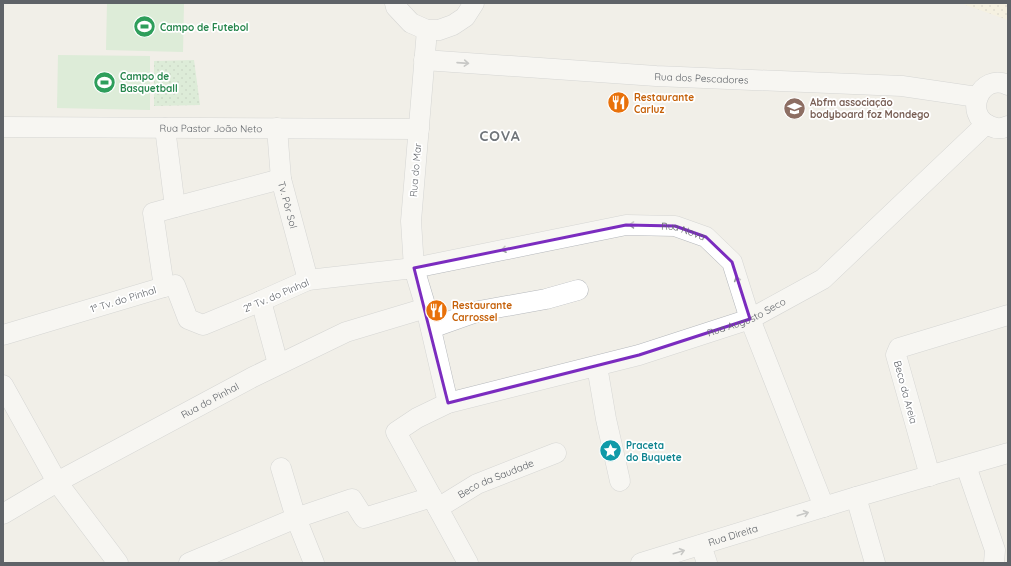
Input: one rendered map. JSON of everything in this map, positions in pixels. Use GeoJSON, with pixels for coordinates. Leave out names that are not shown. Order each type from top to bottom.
{"type":"FeatureCollection","features":[{"type":"Feature","properties":{"kind":"street"},"geometry":{"type":"LineString","coordinates":[[395,3],[396,7],[411,23],[427,30],[439,30],[453,25],[465,16],[474,3]]}},
{"type":"Feature","properties":{"kind":"street","name":"Rua do Mar"},"geometry":{"type":"LineString","coordinates":[[427,30],[411,221],[414,268],[426,308],[448,403]]}},
{"type":"Feature","properties":{"kind":"street","name":"Rua dos Pescadores"},"geometry":{"type":"LineString","coordinates":[[424,60],[656,76],[902,86],[977,97]]}},
{"type":"Feature","properties":{"kind":"street"},"geometry":{"type":"LineString","coordinates":[[1008,85],[997,82],[984,87],[977,97],[976,104],[980,119],[986,124],[993,128],[1008,126]]}},
{"type":"Feature","properties":{"kind":"street","name":"Rua Augusto Seco"},"geometry":{"type":"LineString","coordinates":[[435,503],[396,432],[417,418],[448,403],[639,355],[750,319],[823,278],[986,124]]}},
{"type":"Feature","properties":{"kind":"street","name":"Rua Pastor João Neto"},"geometry":{"type":"LineString","coordinates":[[3,127],[419,128]]}},
{"type":"Feature","properties":{"kind":"street"},"geometry":{"type":"LineString","coordinates":[[165,128],[175,207],[281,180]]}},
{"type":"Feature","properties":{"kind":"street","name":"Tv. Pôr Sol"},"geometry":{"type":"LineString","coordinates":[[277,128],[281,180],[308,280]]}},
{"type":"Feature","properties":{"kind":"street","name":"1ª Tv. do Pinhal"},"geometry":{"type":"LineString","coordinates":[[3,335],[164,287],[153,213],[175,207]]}},
{"type":"Feature","properties":{"kind":"street","name":"Rua Nova"},"geometry":{"type":"LineString","coordinates":[[414,268],[626,225],[675,226],[706,237],[732,262],[750,319],[824,507]]}},
{"type":"Feature","properties":{"kind":"street","name":"2ª Tv. do Pinhal"},"geometry":{"type":"LineString","coordinates":[[164,287],[175,285],[188,319],[203,325],[261,302],[308,280],[414,268]]}},
{"type":"Feature","properties":{"kind":"street"},"geometry":{"type":"LineString","coordinates":[[431,328],[479,311],[546,299],[578,290]]}},
{"type":"Feature","properties":{"kind":"street"},"geometry":{"type":"LineString","coordinates":[[261,302],[278,364]]}},
{"type":"Feature","properties":{"kind":"street","name":"Rua do Pinhal"},"geometry":{"type":"LineString","coordinates":[[3,514],[57,482],[253,376],[346,332],[426,308]]}},
{"type":"Feature","properties":{"kind":"street","name":"Beco da Areia"},"geometry":{"type":"LineString","coordinates":[[930,476],[896,355],[899,348],[1008,315]]}},
{"type":"Feature","properties":{"kind":"street"},"geometry":{"type":"LineString","coordinates":[[598,366],[606,419],[620,481]]}},
{"type":"Feature","properties":{"kind":"street"},"geometry":{"type":"LineString","coordinates":[[3,385],[57,482],[118,563]]}},
{"type":"Feature","properties":{"kind":"street","name":"Beco da Saudade"},"geometry":{"type":"LineString","coordinates":[[296,518],[352,499],[364,518],[435,503],[477,484],[556,453]]}},
{"type":"Feature","properties":{"kind":"street","name":"Rua Direita"},"geometry":{"type":"LineString","coordinates":[[642,563],[704,554],[824,507],[1008,453]]}},
{"type":"Feature","properties":{"kind":"street"},"geometry":{"type":"LineString","coordinates":[[966,466],[995,550],[994,563]]}},
{"type":"Feature","properties":{"kind":"street"},"geometry":{"type":"LineString","coordinates":[[281,468],[296,518],[314,563]]}},
{"type":"Feature","properties":{"kind":"street"},"geometry":{"type":"LineString","coordinates":[[856,498],[875,563]]}},
{"type":"Feature","properties":{"kind":"street"},"geometry":{"type":"LineString","coordinates":[[435,503],[468,563]]}},
{"type":"Feature","properties":{"kind":"street"},"geometry":{"type":"LineString","coordinates":[[189,563],[296,518]]}},
{"type":"Feature","properties":{"kind":"highlighted area"},"geometry":{"type":"Polygon","coordinates":[[[626,225],[675,226],[706,237],[732,262],[750,319],[639,355],[448,403],[414,268],[626,225]]]}},
{"type":"Feature","properties":{"kind":"sand"},"geometry":{"type":"Polygon","coordinates":[[[960,3],[1008,3],[1008,20],[960,3]]]}},
{"type":"Feature","properties":{"kind":"green space","name":"Campo de Futebol"},"geometry":{"type":"Polygon","coordinates":[[[107,3],[184,3],[183,52],[106,50],[107,3]]]}},
{"type":"Feature","properties":{"kind":"green space","name":"Campo de Basquetball"},"geometry":{"type":"Polygon","coordinates":[[[58,55],[150,56],[150,110],[57,108],[58,55]]]}},
{"type":"Feature","properties":{"kind":"green space"},"geometry":{"type":"Polygon","coordinates":[[[194,60],[200,105],[154,106],[154,61],[194,60]]]}},
{"type":"Feature","properties":{"kind":"place","name":"Campo de Futebol"},"geometry":{"type":"Point","coordinates":[145,27]}},
{"type":"Feature","properties":{"kind":"place","name":"Campo de Basquetball"},"geometry":{"type":"Point","coordinates":[104,82]}},
{"type":"Feature","properties":{"kind":"place","name":"Restaurante Carluz"},"geometry":{"type":"Point","coordinates":[619,103]}},
{"type":"Feature","properties":{"kind":"place","name":"Abfm associação bodyboard foz Mondego"},"geometry":{"type":"Point","coordinates":[794,108]}},
{"type":"Feature","properties":{"kind":"place","name":"Restaurante Carrossel"},"geometry":{"type":"Point","coordinates":[436,311]}},
{"type":"Feature","properties":{"kind":"place","name":"Praceta do Buquete"},"geometry":{"type":"Point","coordinates":[611,451]}},
{"type":"Feature","properties":{"kind":"district","name":"COVA"},"geometry":{"type":"Point","coordinates":[500,136]}}]}
